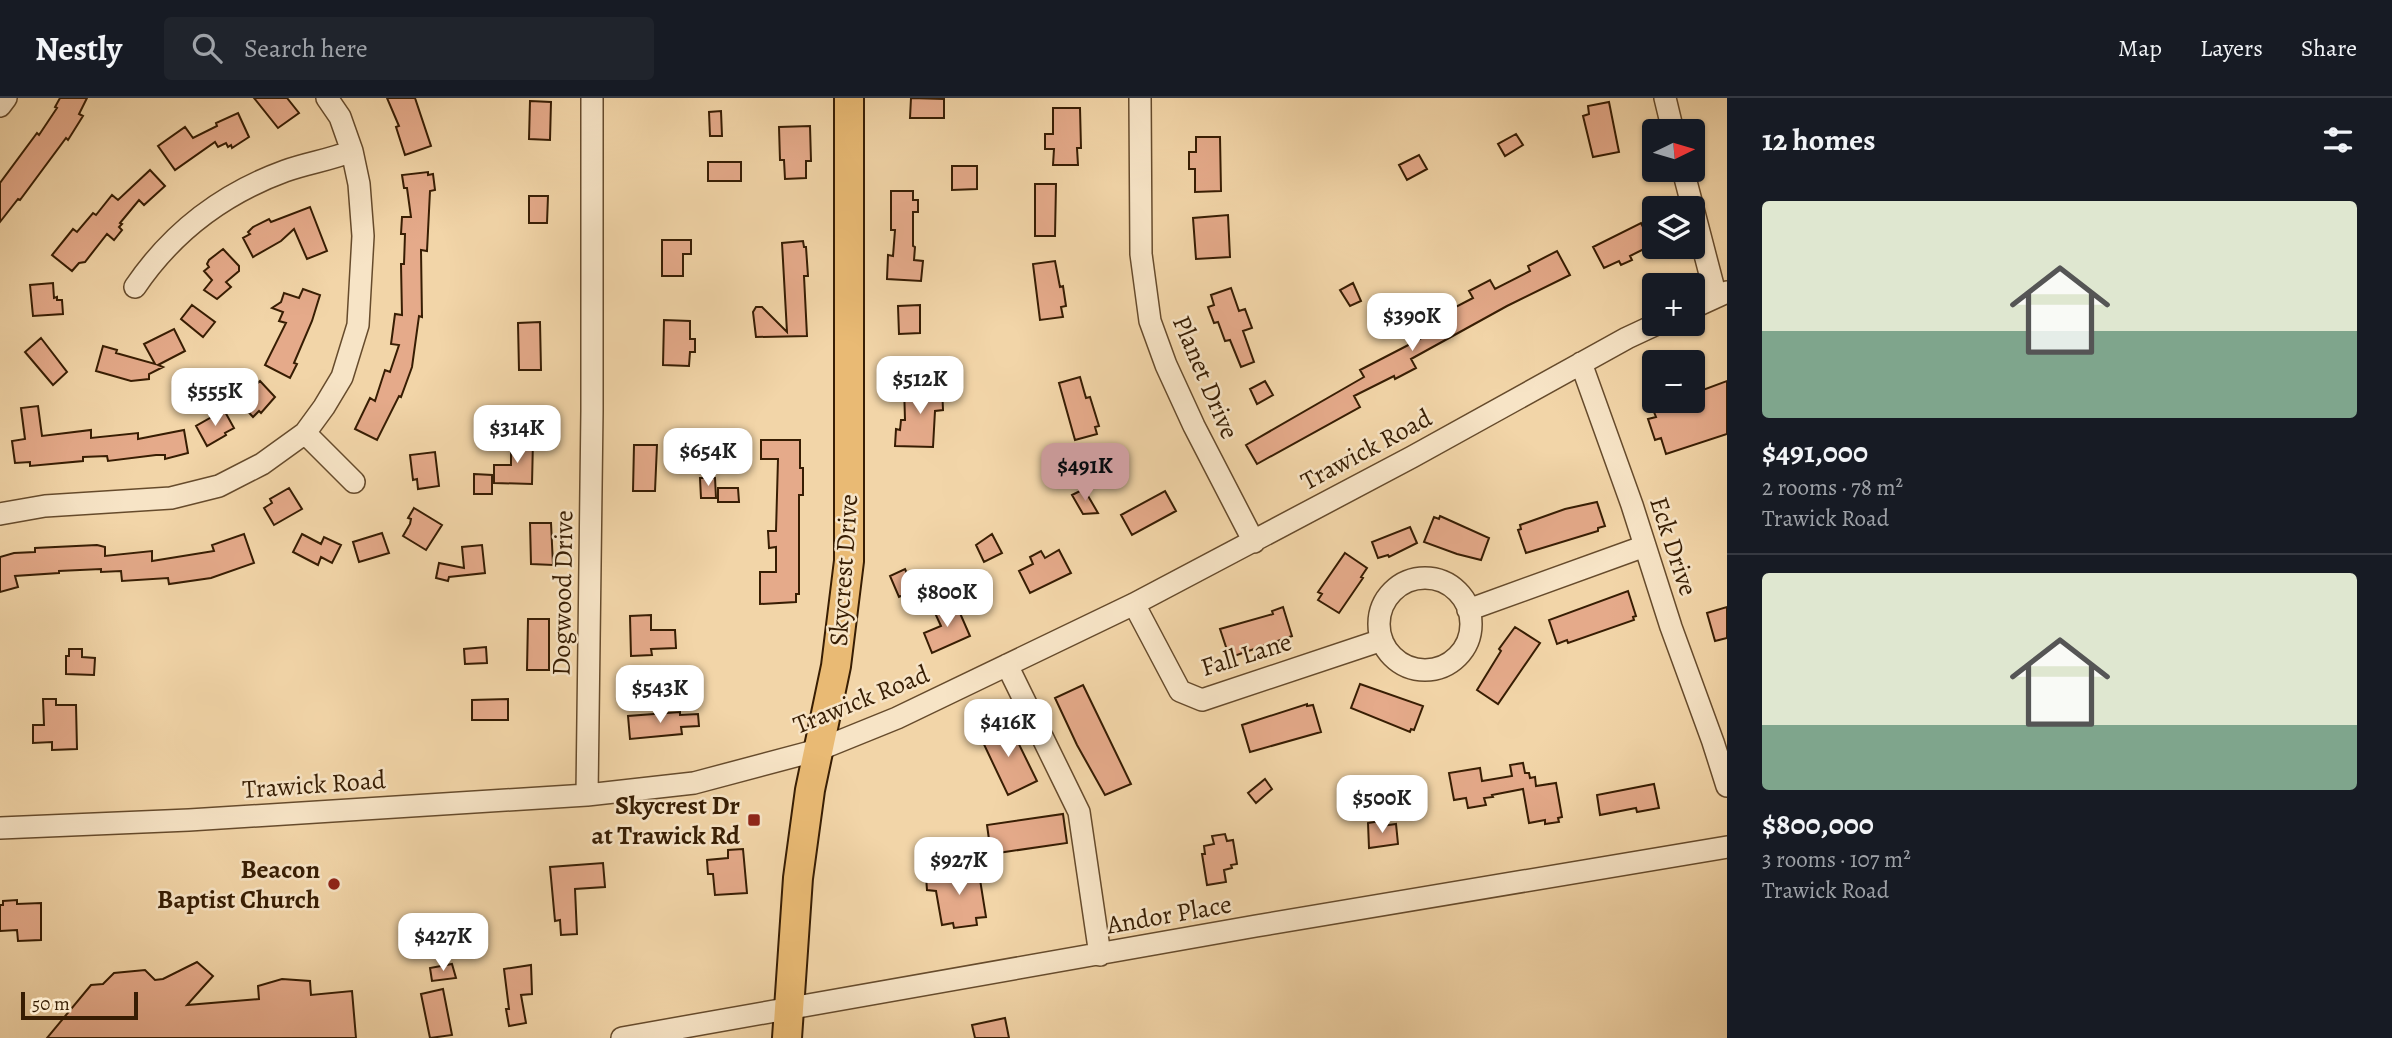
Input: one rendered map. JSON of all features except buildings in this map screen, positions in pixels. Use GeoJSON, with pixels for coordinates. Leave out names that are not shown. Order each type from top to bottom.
{"type":"FeatureCollection","features":[{"type":"Feature","properties":{"kind":"main road","name":"Skycrest Drive"},"geometry":{"type":"LineString","coordinates":[[788,1038],[798,878],[810,790],[836,666],[849,561],[849,98]]}},
{"type":"Feature","properties":{"kind":"street"},"geometry":{"type":"LineString","coordinates":[[0,106],[6,98]]}},
{"type":"Feature","properties":{"kind":"street"},"geometry":{"type":"LineString","coordinates":[[0,514],[45,506],[172,498],[219,486],[262,464],[305,433],[342,377],[358,325],[363,236],[359,184],[352,151],[340,117],[327,98]]}},
{"type":"Feature","properties":{"kind":"street","name":"Dogwood Drive"},"geometry":{"type":"LineString","coordinates":[[587,795],[592,411],[592,98]]}},
{"type":"Feature","properties":{"kind":"street","name":"Planet Drive"},"geometry":{"type":"LineString","coordinates":[[1140,98],[1141,254],[1150,321],[1166,365],[1194,426],[1254,542]]}},
{"type":"Feature","properties":{"kind":"street"},"geometry":{"type":"LineString","coordinates":[[1665,98],[1671,119]]}},
{"type":"Feature","properties":{"kind":"street"},"geometry":{"type":"LineString","coordinates":[[135,287],[148,268],[210,207],[286,171],[352,151]]}},
{"type":"Feature","properties":{"kind":"street"},"geometry":{"type":"LineString","coordinates":[[1688,182],[1722,295],[1705,302]]}},
{"type":"Feature","properties":{"kind":"street","name":"Trawick Road"},"geometry":{"type":"LineString","coordinates":[[0,828],[189,820],[587,795],[694,783],[818,750],[897,719],[1135,604],[1642,332]]}},
{"type":"Feature","properties":{"kind":"street","name":"Eck Drive"},"geometry":{"type":"LineString","coordinates":[[1581,363],[1727,786]]}},
{"type":"Feature","properties":{"kind":"street"},"geometry":{"type":"LineString","coordinates":[[305,433],[354,482]]}},
{"type":"Feature","properties":{"kind":"street"},"geometry":{"type":"LineString","coordinates":[[1468,610],[1646,546]]}},
{"type":"Feature","properties":{"kind":"street"},"geometry":{"type":"LineString","coordinates":[[1425,578],[1443,582],[1457,592],[1468,610],[1471,626],[1469,638],[1455,660],[1444,666],[1432,670],[1407,667],[1396,660],[1382,640],[1379,622],[1383,605],[1393,591],[1408,582],[1425,578]]}},
{"type":"Feature","properties":{"kind":"street","name":"Fall Lane"},"geometry":{"type":"LineString","coordinates":[[1135,604],[1180,691],[1202,700],[1382,640]]}},
{"type":"Feature","properties":{"kind":"street"},"geometry":{"type":"LineString","coordinates":[[1007,665],[1079,811],[1100,955]]}},
{"type":"Feature","properties":{"kind":"street","name":"Andor Place"},"geometry":{"type":"LineString","coordinates":[[622,1038],[1727,847]]}},
{"type":"Feature","properties":{"kind":"place","name":"Skycrest Dr at Trawick Rd"},"geometry":{"type":"Point","coordinates":[754,820]}},
{"type":"Feature","properties":{"kind":"place","name":"Beacon Baptist Church"},"geometry":{"type":"Point","coordinates":[334,884]}}]}
